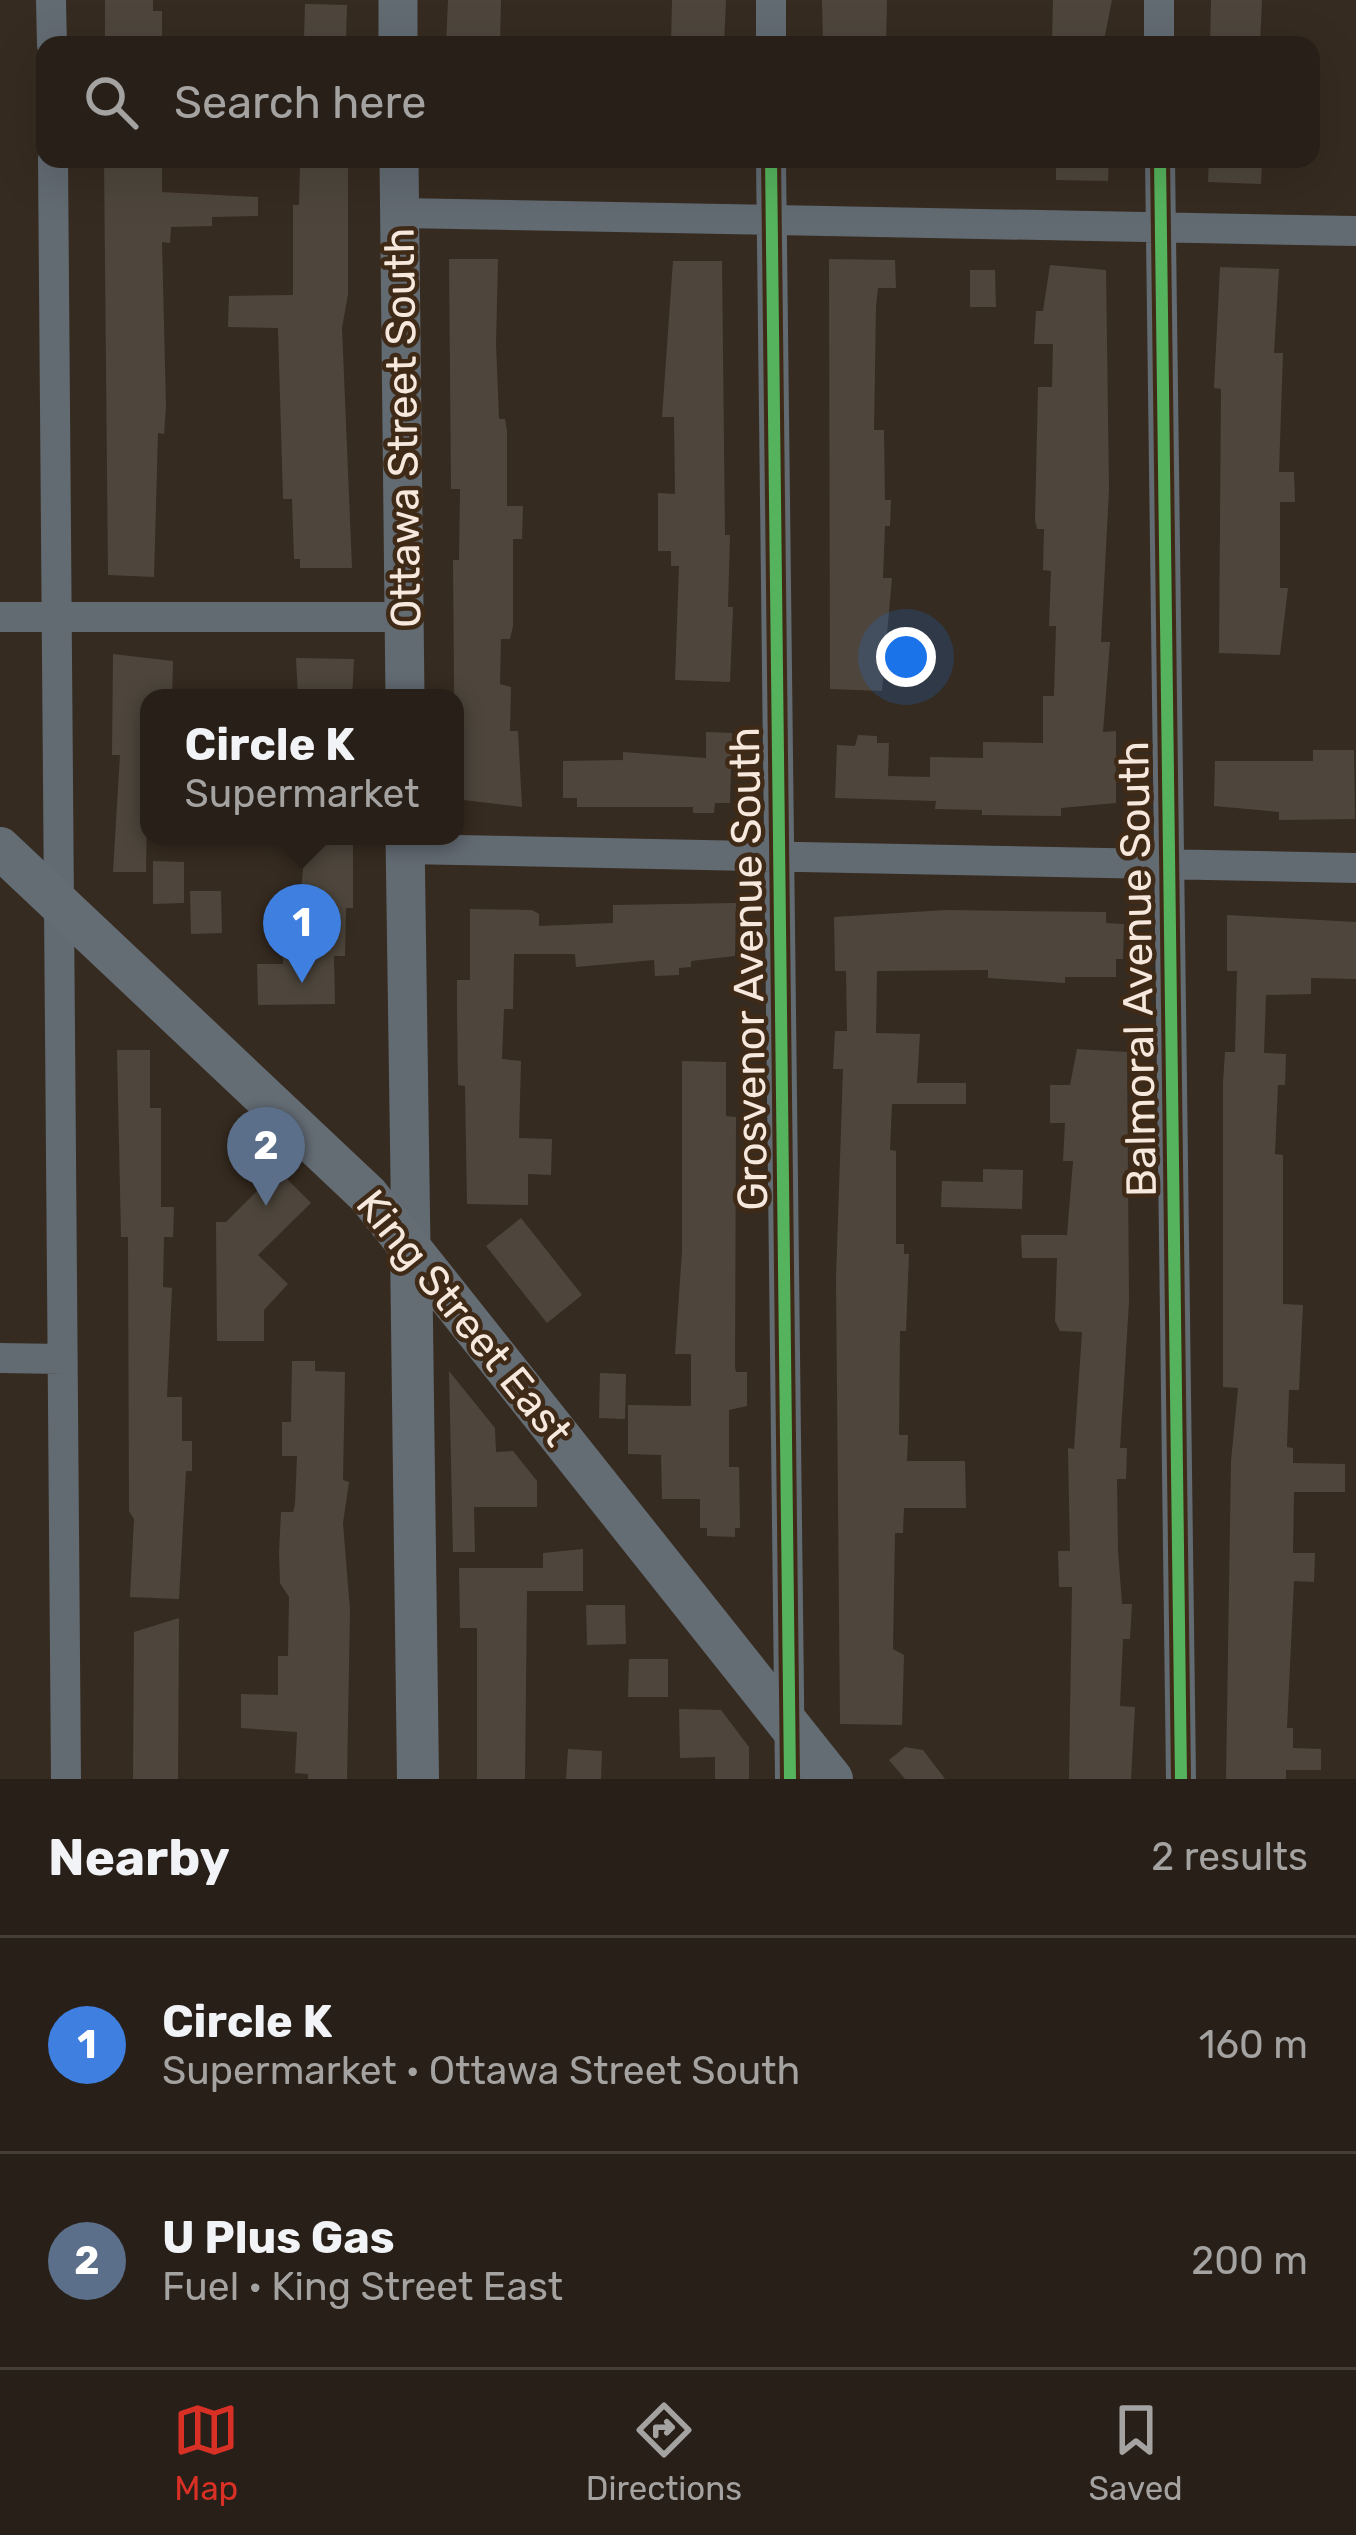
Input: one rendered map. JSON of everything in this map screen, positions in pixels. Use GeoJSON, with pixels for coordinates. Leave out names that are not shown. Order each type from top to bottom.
{"type":"FeatureCollection","features":[{"type":"Feature","properties":{"kind":"main road","name":"King Street East"},"geometry":{"type":"LineString","coordinates":[[0,848],[326,1150],[411,1248],[832,1779]]}},
{"type":"Feature","properties":{"kind":"main road"},"geometry":{"type":"LineString","coordinates":[[411,1248],[418,1779]]}},
{"type":"Feature","properties":{"kind":"street"},"geometry":{"type":"LineString","coordinates":[[51,0],[52,36]]}},
{"type":"Feature","properties":{"kind":"street"},"geometry":{"type":"LineString","coordinates":[[398,0],[398,36]]}},
{"type":"Feature","properties":{"kind":"street"},"geometry":{"type":"LineString","coordinates":[[771,0],[771,36]]}},
{"type":"Feature","properties":{"kind":"street"},"geometry":{"type":"LineString","coordinates":[[1159,0],[1159,36]]}},
{"type":"Feature","properties":{"kind":"street"},"geometry":{"type":"LineString","coordinates":[[53,168],[66,1779]]}},
{"type":"Feature","properties":{"kind":"street","name":"Ottawa Street South"},"geometry":{"type":"LineString","coordinates":[[398,168],[405,689]]}},
{"type":"Feature","properties":{"kind":"street","name":"Grosvenor Avenue South"},"geometry":{"type":"LineString","coordinates":[[772,168],[790,1779]]}},
{"type":"Feature","properties":{"kind":"street","name":"Balmoral Avenue South"},"geometry":{"type":"LineString","coordinates":[[1160,168],[1181,1779]]}},
{"type":"Feature","properties":{"kind":"street"},"geometry":{"type":"LineString","coordinates":[[401,213],[1356,231]]}},
{"type":"Feature","properties":{"kind":"street"},"geometry":{"type":"LineString","coordinates":[[0,617],[405,617]]}},
{"type":"Feature","properties":{"kind":"street"},"geometry":{"type":"LineString","coordinates":[[405,845],[411,1248]]}},
{"type":"Feature","properties":{"kind":"street"},"geometry":{"type":"LineString","coordinates":[[463,845],[1356,868]]}},
{"type":"Feature","properties":{"kind":"street"},"geometry":{"type":"LineString","coordinates":[[0,1358],[62,1359]]}},
{"type":"Feature","properties":{"kind":"building"},"geometry":{"type":"Polygon","coordinates":[[[105,0],[153,0],[153,11],[162,11],[162,36],[105,36],[105,0]]]}},
{"type":"Feature","properties":{"kind":"building"},"geometry":{"type":"Polygon","coordinates":[[[448,0],[501,0],[500,36],[446,36],[448,0]]]}},
{"type":"Feature","properties":{"kind":"building"},"geometry":{"type":"Polygon","coordinates":[[[672,0],[726,0],[724,36],[671,36],[672,0]]]}},
{"type":"Feature","properties":{"kind":"building"},"geometry":{"type":"Polygon","coordinates":[[[822,0],[887,0],[886,36],[823,36],[822,0]]]}},
{"type":"Feature","properties":{"kind":"building"},"geometry":{"type":"Polygon","coordinates":[[[1053,0],[1112,0],[1105,36],[1052,36],[1053,0]]]}},
{"type":"Feature","properties":{"kind":"building"},"geometry":{"type":"Polygon","coordinates":[[[1211,0],[1262,0],[1260,36],[1210,36],[1211,0]]]}},
{"type":"Feature","properties":{"kind":"building"},"geometry":{"type":"Polygon","coordinates":[[[305,4],[347,5],[346,36],[304,36],[305,4]]]}},
{"type":"Feature","properties":{"kind":"building"},"geometry":{"type":"Polygon","coordinates":[[[104,168],[162,168],[162,192],[258,197],[258,216],[212,217],[212,226],[171,227],[170,243],[162,242],[166,407],[164,434],[158,433],[154,577],[108,575],[104,168]]]}},
{"type":"Feature","properties":{"kind":"building"},"geometry":{"type":"Polygon","coordinates":[[[300,168],[348,168],[348,294],[342,328],[352,568],[300,568],[300,559],[294,559],[292,499],[283,499],[278,328],[228,327],[229,296],[293,295],[293,205],[299,205],[300,168]]]}},
{"type":"Feature","properties":{"kind":"building"},"geometry":{"type":"Polygon","coordinates":[[[1056,168],[1109,168],[1108,181],[1056,180],[1056,168]]]}},
{"type":"Feature","properties":{"kind":"building"},"geometry":{"type":"Polygon","coordinates":[[[1209,168],[1262,168],[1261,184],[1208,182],[1209,168]]]}},
{"type":"Feature","properties":{"kind":"building"},"geometry":{"type":"Polygon","coordinates":[[[449,259],[498,259],[496,344],[499,419],[505,419],[507,431],[507,506],[523,506],[522,539],[513,539],[513,626],[510,639],[501,639],[500,684],[511,687],[510,731],[518,731],[522,807],[464,800],[464,689],[454,689],[453,560],[459,560],[460,489],[451,489],[449,259]]]}},
{"type":"Feature","properties":{"kind":"building"},"geometry":{"type":"Polygon","coordinates":[[[829,259],[895,260],[896,288],[878,288],[876,306],[874,430],[884,430],[885,500],[891,500],[890,526],[885,526],[883,578],[892,578],[882,691],[830,689],[829,259]]]}},
{"type":"Feature","properties":{"kind":"building"},"geometry":{"type":"Polygon","coordinates":[[[673,261],[722,261],[725,535],[730,535],[728,607],[733,607],[730,682],[675,680],[679,566],[671,566],[671,551],[658,551],[658,493],[675,494],[674,417],[662,417],[673,261]]]}},
{"type":"Feature","properties":{"kind":"building"},"geometry":{"type":"Polygon","coordinates":[[[1050,265],[1106,270],[1109,490],[1101,642],[1110,642],[1103,732],[1116,731],[1116,803],[1061,808],[1061,816],[982,815],[982,810],[935,809],[936,801],[835,798],[837,745],[855,746],[858,735],[877,736],[877,743],[889,743],[888,776],[930,777],[930,757],[983,758],[983,742],[1043,743],[1043,696],[1054,696],[1056,626],[1049,626],[1051,571],[1043,570],[1044,529],[1037,529],[1035,520],[1038,387],[1052,387],[1053,344],[1034,344],[1036,311],[1043,311],[1050,265]]]}},
{"type":"Feature","properties":{"kind":"building"},"geometry":{"type":"Polygon","coordinates":[[[1220,267],[1279,269],[1274,353],[1283,353],[1279,472],[1294,472],[1295,502],[1280,502],[1280,588],[1288,588],[1280,655],[1219,653],[1221,389],[1214,388],[1220,267]]]}},
{"type":"Feature","properties":{"kind":"building"},"geometry":{"type":"Polygon","coordinates":[[[970,270],[995,270],[996,307],[970,307],[970,270]]]}},
{"type":"Feature","properties":{"kind":"building"},"geometry":{"type":"Polygon","coordinates":[[[113,654],[173,661],[172,689],[140,689],[140,845],[146,845],[146,872],[113,872],[120,755],[112,755],[113,654]]]}},
{"type":"Feature","properties":{"kind":"building"},"geometry":{"type":"Polygon","coordinates":[[[296,658],[354,659],[352,689],[298,689],[296,658]]]}},
{"type":"Feature","properties":{"kind":"building"},"geometry":{"type":"Polygon","coordinates":[[[706,732],[732,733],[730,803],[715,803],[714,813],[693,813],[693,807],[577,807],[577,798],[563,798],[563,761],[623,760],[623,752],[706,758],[706,732]]]}},
{"type":"Feature","properties":{"kind":"building"},"geometry":{"type":"Polygon","coordinates":[[[1313,750],[1354,750],[1355,819],[1279,820],[1279,812],[1214,806],[1215,761],[1313,761],[1313,750]]]}},
{"type":"Feature","properties":{"kind":"building"},"geometry":{"type":"Polygon","coordinates":[[[305,845],[353,845],[353,908],[346,908],[345,956],[334,956],[335,1004],[258,1005],[257,964],[283,964],[284,926],[298,924],[305,845]]]}},
{"type":"Feature","properties":{"kind":"building"},"geometry":{"type":"Polygon","coordinates":[[[153,861],[184,862],[184,903],[153,904],[153,861]]]}},
{"type":"Feature","properties":{"kind":"building"},"geometry":{"type":"Polygon","coordinates":[[[190,891],[221,891],[222,933],[191,934],[190,891]]]}},
{"type":"Feature","properties":{"kind":"building"},"geometry":{"type":"Polygon","coordinates":[[[736,903],[735,956],[691,961],[691,967],[679,968],[679,975],[655,976],[654,960],[576,967],[575,954],[514,954],[513,1009],[504,1009],[502,1059],[521,1061],[519,1138],[552,1139],[551,1175],[528,1174],[528,1205],[467,1204],[465,1086],[458,1085],[457,980],[470,980],[470,909],[532,910],[539,914],[539,926],[613,923],[613,905],[736,903]]]}},
{"type":"Feature","properties":{"kind":"building"},"geometry":{"type":"Polygon","coordinates":[[[946,910],[1106,912],[1106,923],[1124,924],[1123,959],[1116,959],[1116,977],[1065,977],[1065,983],[988,978],[988,970],[877,971],[876,1033],[920,1034],[917,1083],[966,1083],[966,1104],[892,1104],[890,1150],[896,1151],[896,1244],[904,1244],[904,1254],[909,1254],[906,1331],[900,1331],[899,1435],[908,1435],[907,1461],[965,1461],[966,1508],[904,1508],[903,1533],[895,1533],[893,1649],[904,1655],[902,1725],[840,1724],[836,1279],[843,1069],[833,1069],[835,1031],[847,1031],[846,971],[835,971],[834,917],[946,910]]]}},
{"type":"Feature","properties":{"kind":"building"},"geometry":{"type":"Polygon","coordinates":[[[1227,915],[1356,922],[1356,979],[1311,978],[1311,994],[1266,995],[1264,1053],[1286,1054],[1285,1085],[1278,1085],[1275,1154],[1283,1155],[1283,1304],[1303,1305],[1299,1390],[1289,1390],[1287,1447],[1293,1448],[1293,1463],[1345,1464],[1345,1492],[1294,1492],[1293,1553],[1315,1553],[1314,1582],[1294,1581],[1287,1728],[1293,1728],[1293,1748],[1321,1749],[1321,1770],[1286,1770],[1286,1779],[1226,1779],[1231,1461],[1238,1388],[1223,1387],[1223,1083],[1225,1052],[1235,1052],[1237,971],[1227,971],[1227,915]]]}},
{"type":"Feature","properties":{"kind":"building"},"geometry":{"type":"Polygon","coordinates":[[[1077,1049],[1127,1052],[1129,1302],[1120,1448],[1127,1448],[1126,1479],[1117,1479],[1122,1604],[1132,1604],[1130,1639],[1123,1639],[1120,1706],[1135,1707],[1131,1779],[1069,1779],[1072,1587],[1059,1587],[1058,1551],[1070,1551],[1068,1448],[1074,1449],[1082,1332],[1060,1331],[1055,1321],[1057,1258],[1022,1258],[1021,1235],[1067,1235],[1073,1161],[1063,1161],[1065,1123],[1050,1123],[1050,1085],[1070,1085],[1077,1049]]]}},
{"type":"Feature","properties":{"kind":"building"},"geometry":{"type":"Polygon","coordinates":[[[117,1050],[150,1050],[150,1108],[161,1108],[161,1207],[174,1207],[173,1237],[164,1237],[163,1287],[172,1288],[167,1397],[182,1397],[182,1441],[192,1441],[179,1599],[130,1597],[134,1519],[129,1511],[128,1237],[121,1237],[117,1050]]]}},
{"type":"Feature","properties":{"kind":"building"},"geometry":{"type":"Polygon","coordinates":[[[682,1061],[726,1062],[726,1116],[736,1117],[735,1367],[736,1372],[747,1372],[747,1406],[729,1410],[729,1467],[739,1467],[740,1528],[735,1528],[735,1537],[707,1536],[707,1528],[700,1528],[700,1499],[662,1499],[661,1455],[628,1454],[628,1405],[691,1406],[691,1354],[675,1354],[682,1251],[682,1061]]]}},
{"type":"Feature","properties":{"kind":"building"},"geometry":{"type":"Polygon","coordinates":[[[983,1169],[1023,1170],[1022,1209],[941,1207],[942,1181],[983,1182],[983,1169]]]}},
{"type":"Feature","properties":{"kind":"building"},"geometry":{"type":"Polygon","coordinates":[[[278,1170],[311,1203],[258,1255],[288,1284],[264,1310],[264,1341],[217,1341],[216,1222],[226,1222],[278,1170]]]}},
{"type":"Feature","properties":{"kind":"building"},"geometry":{"type":"Polygon","coordinates":[[[521,1218],[582,1295],[547,1323],[486,1246],[521,1218]]]}},
{"type":"Feature","properties":{"kind":"building"},"geometry":{"type":"Polygon","coordinates":[[[292,1361],[315,1361],[315,1371],[345,1372],[343,1480],[349,1482],[343,1523],[350,1610],[347,1779],[308,1779],[308,1774],[295,1773],[297,1732],[241,1728],[241,1694],[278,1695],[278,1656],[288,1656],[289,1597],[280,1583],[279,1553],[281,1512],[293,1512],[295,1505],[297,1456],[282,1456],[282,1422],[291,1422],[292,1361]]]}},
{"type":"Feature","properties":{"kind":"building"},"geometry":{"type":"Polygon","coordinates":[[[449,1371],[495,1428],[496,1452],[513,1451],[537,1481],[537,1507],[474,1507],[475,1552],[453,1552],[449,1371]]]}},
{"type":"Feature","properties":{"kind":"building"},"geometry":{"type":"Polygon","coordinates":[[[600,1373],[626,1374],[625,1419],[599,1418],[600,1373]]]}},
{"type":"Feature","properties":{"kind":"building"},"geometry":{"type":"Polygon","coordinates":[[[583,1549],[583,1591],[527,1591],[525,1779],[477,1779],[477,1628],[460,1628],[459,1568],[543,1568],[543,1553],[583,1549]]]}},
{"type":"Feature","properties":{"kind":"building"},"geometry":{"type":"Polygon","coordinates":[[[586,1605],[625,1605],[626,1644],[587,1645],[586,1605]]]}},
{"type":"Feature","properties":{"kind":"building"},"geometry":{"type":"Polygon","coordinates":[[[179,1618],[178,1779],[133,1779],[134,1632],[179,1618]]]}},
{"type":"Feature","properties":{"kind":"building"},"geometry":{"type":"Polygon","coordinates":[[[629,1659],[668,1659],[668,1697],[628,1697],[629,1659]]]}},
{"type":"Feature","properties":{"kind":"building"},"geometry":{"type":"Polygon","coordinates":[[[679,1709],[721,1710],[749,1747],[749,1779],[715,1779],[715,1757],[680,1758],[679,1709]]]}},
{"type":"Feature","properties":{"kind":"building"},"geometry":{"type":"Polygon","coordinates":[[[905,1747],[923,1750],[945,1779],[905,1779],[889,1760],[905,1747]]]}},
{"type":"Feature","properties":{"kind":"building"},"geometry":{"type":"Polygon","coordinates":[[[568,1749],[602,1751],[601,1779],[566,1779],[568,1749]]]}},
{"type":"Feature","properties":{"kind":"cycle path"},"geometry":{"type":"LineString","coordinates":[[771,168],[790,1779]]}},
{"type":"Feature","properties":{"kind":"cycle path"},"geometry":{"type":"LineString","coordinates":[[1160,168],[1181,1779]]}},
{"type":"Feature","properties":{"kind":"place","name":"Circle K"},"geometry":{"type":"Point","coordinates":[302,983]}},
{"type":"Feature","properties":{"kind":"place","name":"U Plus Gas"},"geometry":{"type":"Point","coordinates":[266,1206]}}]}
